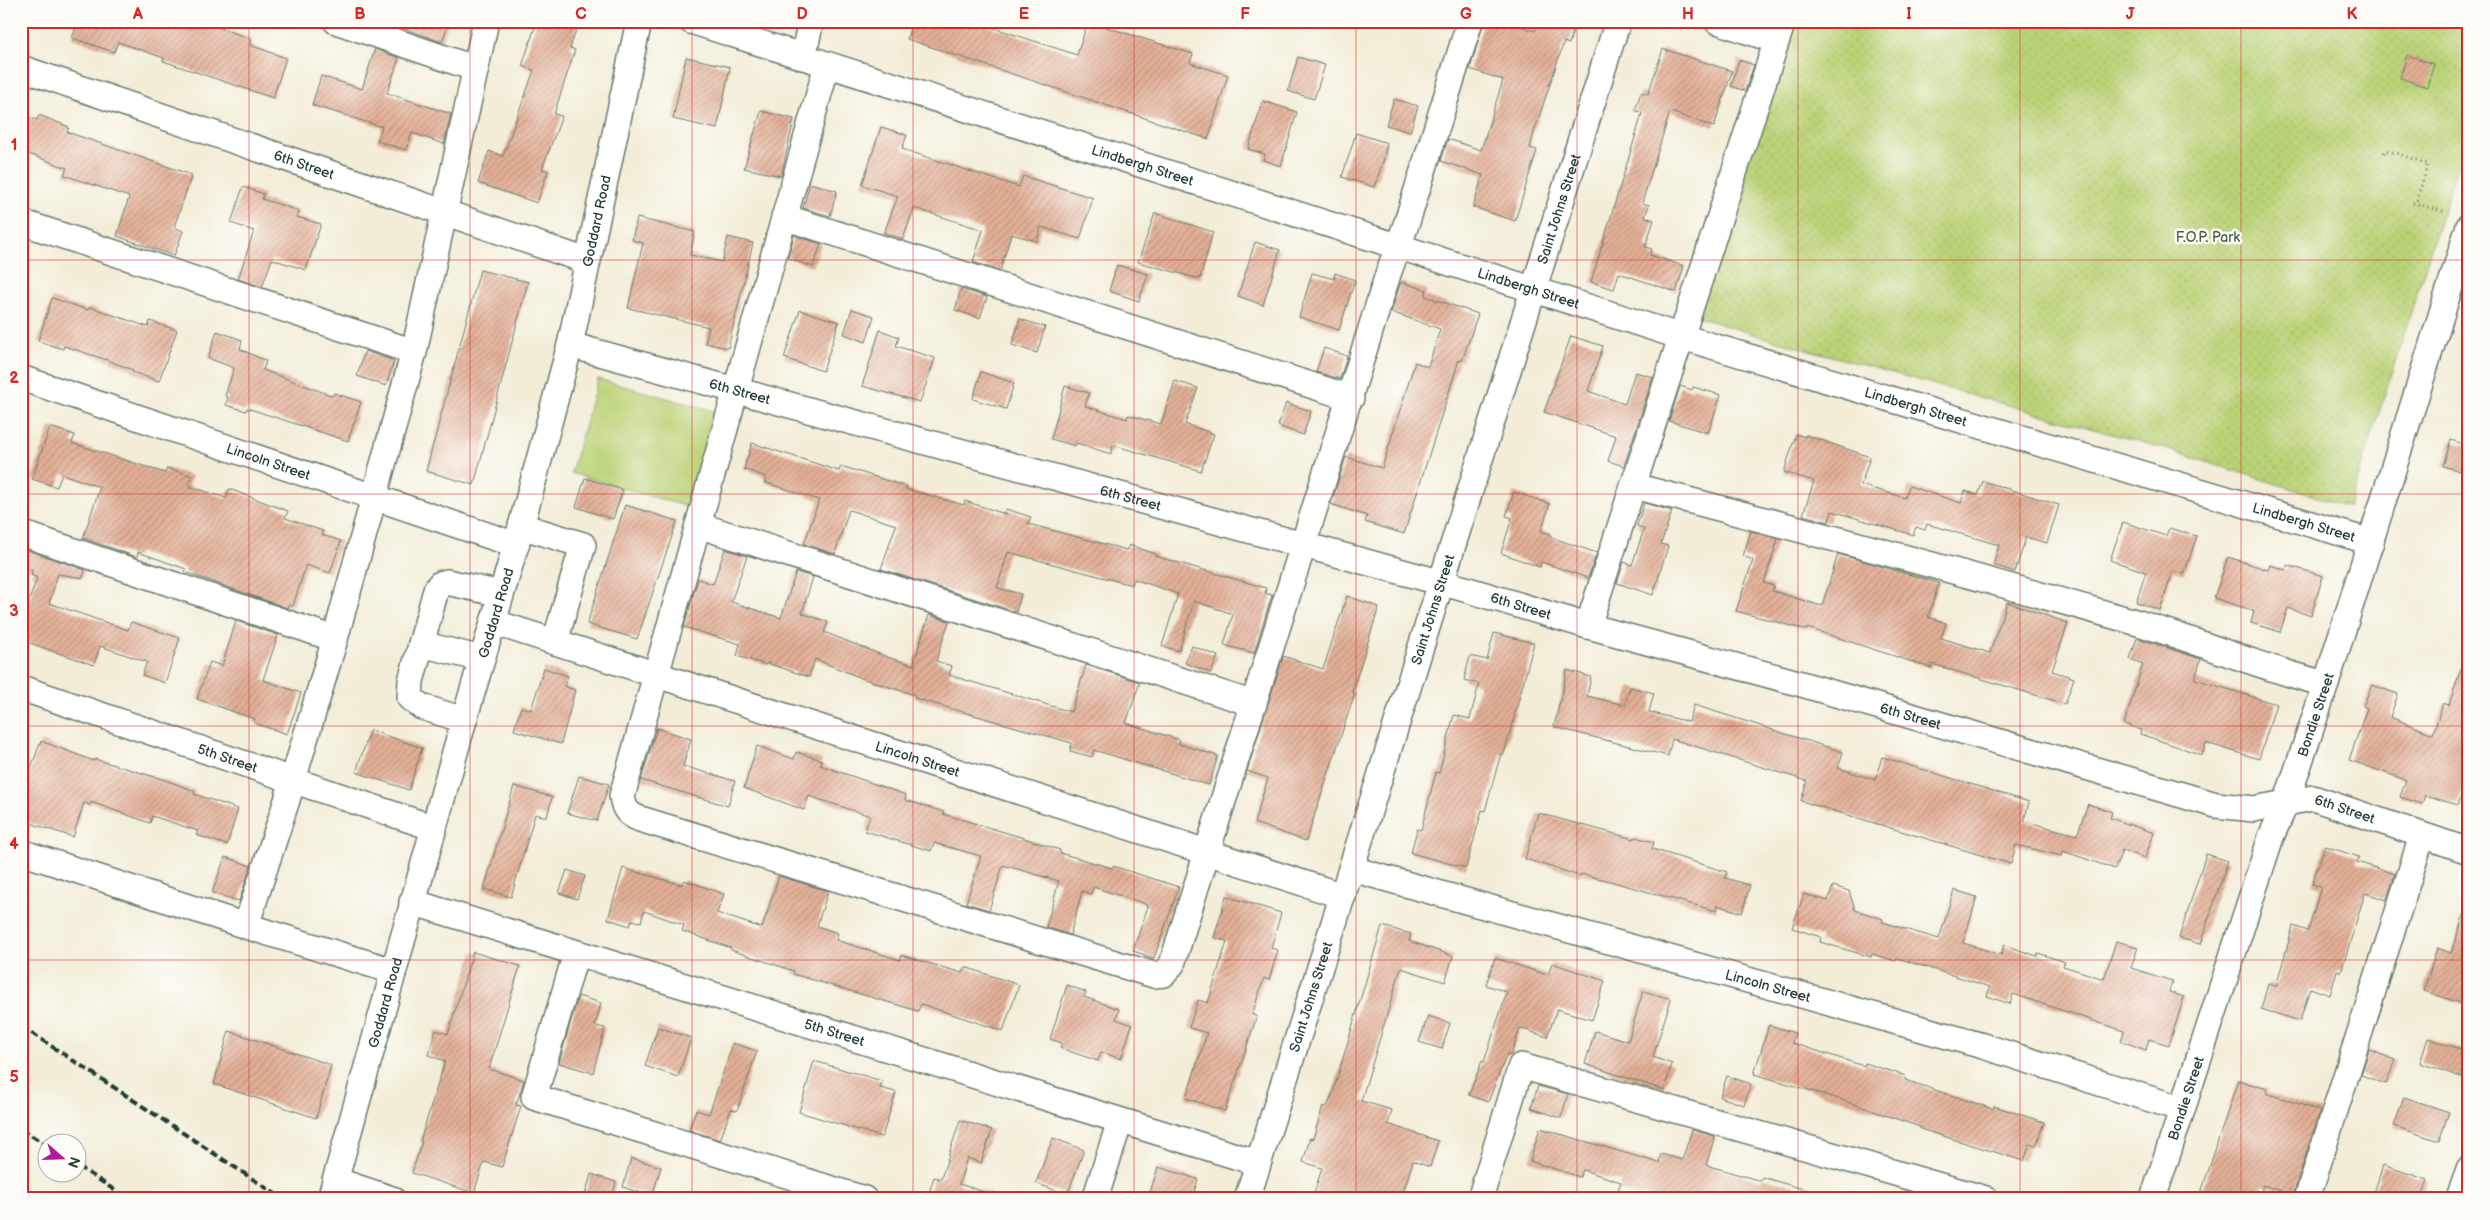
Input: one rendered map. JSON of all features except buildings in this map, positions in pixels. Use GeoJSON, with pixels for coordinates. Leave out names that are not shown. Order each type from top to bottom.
{"type":"FeatureCollection","features":[{"type":"Feature","properties":{"kind":"street"},"geometry":{"type":"LineString","coordinates":[[336,21],[476,69]]}},
{"type":"Feature","properties":{"kind":"street"},"geometry":{"type":"LineString","coordinates":[[246,926],[335,639],[414,352],[486,21]]}},
{"type":"Feature","properties":{"kind":"street","name":"Goddard Road"},"geometry":{"type":"LineString","coordinates":[[333,1189],[412,902],[518,536],[570,346],[639,21]]}},
{"type":"Feature","properties":{"kind":"street","name":"Lindbergh Street"},"geometry":{"type":"LineString","coordinates":[[691,21],[1682,337],[2371,542]]}},
{"type":"Feature","properties":{"kind":"street"},"geometry":{"type":"LineString","coordinates":[[803,57],[811,21]]}},
{"type":"Feature","properties":{"kind":"street"},"geometry":{"type":"LineString","coordinates":[[827,65],[622,796],[624,806],[629,815],[640,819],[1154,976],[1164,974],[1172,964],[1470,21]]}},
{"type":"Feature","properties":{"kind":"street","name":"Saint Johns Street"},"geometry":{"type":"LineString","coordinates":[[1247,1199],[1618,21]]}},
{"type":"Feature","properties":{"kind":"street"},"geometry":{"type":"LineString","coordinates":[[1716,21],[1762,36]]}},
{"type":"Feature","properties":{"kind":"street"},"geometry":{"type":"LineString","coordinates":[[1588,626],[1782,21]]}},
{"type":"Feature","properties":{"kind":"street","name":"6th Street"},"geometry":{"type":"LineString","coordinates":[[21,68],[587,261]]}},
{"type":"Feature","properties":{"kind":"street"},"geometry":{"type":"LineString","coordinates":[[784,217],[1351,398]]}},
{"type":"Feature","properties":{"kind":"street"},"geometry":{"type":"LineString","coordinates":[[21,222],[414,352]]}},
{"type":"Feature","properties":{"kind":"street","name":"Bondie Street"},"geometry":{"type":"LineString","coordinates":[[2153,1199],[2271,838],[2286,803],[2326,684],[2469,226]]}},
{"type":"Feature","properties":{"kind":"street","name":"6th Street"},"geometry":{"type":"LineString","coordinates":[[570,346],[1442,582],[1588,626],[1791,681],[2216,805],[2254,809],[2313,798],[2469,851]]}},
{"type":"Feature","properties":{"kind":"street","name":"Lincoln Street"},"geometry":{"type":"LineString","coordinates":[[21,378],[374,498],[518,536],[583,545],[555,642]]}},
{"type":"Feature","properties":{"kind":"street"},"geometry":{"type":"LineString","coordinates":[[1634,486],[1941,566],[2138,623],[2297,677],[2326,684]]}},
{"type":"Feature","properties":{"kind":"street"},"geometry":{"type":"LineString","coordinates":[[698,525],[1254,704]]}},
{"type":"Feature","properties":{"kind":"street"},"geometry":{"type":"LineString","coordinates":[[21,533],[335,639]]}},
{"type":"Feature","properties":{"kind":"street"},"geometry":{"type":"LineString","coordinates":[[464,720],[422,707],[410,698],[411,681],[436,590],[440,584],[446,582],[501,594]]}},
{"type":"Feature","properties":{"kind":"street","name":"Lincoln Street"},"geometry":{"type":"LineString","coordinates":[[493,622],[1343,896]]}},
{"type":"Feature","properties":{"kind":"street"},"geometry":{"type":"LineString","coordinates":[[422,644],[482,659]]}},
{"type":"Feature","properties":{"kind":"street","name":"5th Street"},"geometry":{"type":"LineString","coordinates":[[21,688],[434,828]]}},
{"type":"Feature","properties":{"kind":"street"},"geometry":{"type":"LineString","coordinates":[[2307,1199],[2422,836]]}},
{"type":"Feature","properties":{"kind":"street"},"geometry":{"type":"LineString","coordinates":[[21,852],[246,926],[393,971]]}},
{"type":"Feature","properties":{"kind":"street","name":"Lincoln Street"},"geometry":{"type":"LineString","coordinates":[[1352,869],[1974,1043],[2182,1109]]}},
{"type":"Feature","properties":{"kind":"street","name":"5th Street"},"geometry":{"type":"LineString","coordinates":[[412,902],[1258,1164]]}},
{"type":"Feature","properties":{"kind":"street"},"geometry":{"type":"LineString","coordinates":[[576,953],[534,1097],[864,1199]]}},
{"type":"Feature","properties":{"kind":"street"},"geometry":{"type":"LineString","coordinates":[[1480,1199],[1521,1066],[1986,1199]]}},
{"type":"Feature","properties":{"kind":"street"},"geometry":{"type":"LineString","coordinates":[[1095,1199],[1120,1121]]}},
{"type":"Feature","properties":{"kind":"street"},"geometry":{"type":"LineString","coordinates":[[2459,1199],[2469,1169]]}},
{"type":"Feature","properties":{"kind":"street"},"geometry":{"type":"LineString","coordinates":[[333,1189],[392,1199]]}},
{"type":"Feature","properties":{"kind":"path"},"geometry":{"type":"LineString","coordinates":[[2384,153],[2386,150],[2428,164],[2414,203],[2446,212]]}},
{"type":"Feature","properties":{"kind":"green space","name":"F.O.P. Park"},"geometry":{"type":"Polygon","coordinates":[[[1775,21],[2469,21],[2469,130],[2349,507],[2169,450],[1759,336],[1682,312],[1775,21]]]}},
{"type":"Feature","properties":{"kind":"green space"},"geometry":{"type":"Polygon","coordinates":[[[598,379],[714,411],[688,507],[571,473],[598,379]]]}},
{"type":"Feature","properties":{"kind":"railway"},"geometry":{"type":"LineString","coordinates":[[21,1026],[283,1199]]}},
{"type":"Feature","properties":{"kind":"railway"},"geometry":{"type":"LineString","coordinates":[[21,1129],[38,1140]]}},
{"type":"Feature","properties":{"kind":"railway"},"geometry":{"type":"LineString","coordinates":[[88,1173],[128,1199]]}}]}
